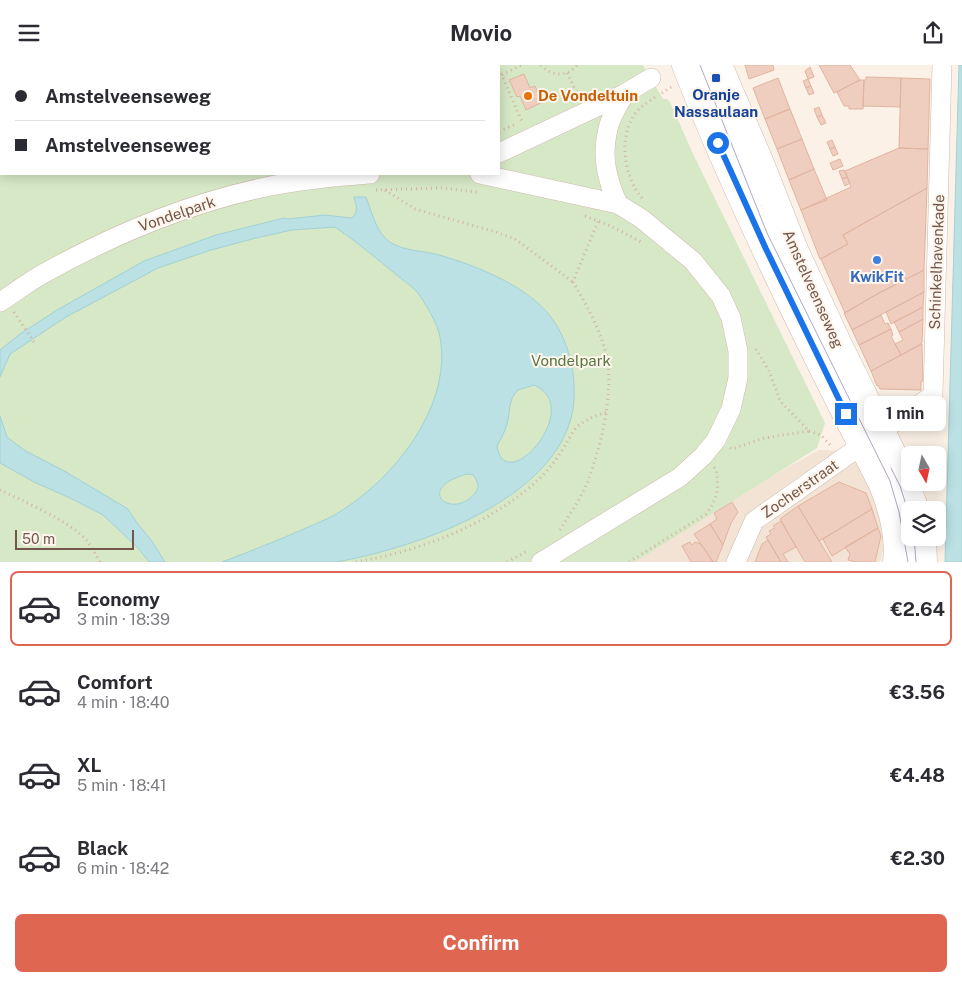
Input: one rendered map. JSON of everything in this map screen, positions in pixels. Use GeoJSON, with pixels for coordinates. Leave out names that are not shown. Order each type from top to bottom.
{"type":"FeatureCollection","features":[{"type":"Feature","properties":{"kind":"main road","name":"Amstelveenseweg"},"geometry":{"type":"LineString","coordinates":[[718,65],[794,250],[839,347],[881,480],[889,499],[897,535],[897,562]]}},
{"type":"Feature","properties":{"kind":"main road","name":"Amstelveenseweg"},"geometry":{"type":"LineString","coordinates":[[680,75],[724,158],[762,241],[868,440],[900,470],[907,501]]}},
{"type":"Feature","properties":{"kind":"main road"},"geometry":{"type":"LineString","coordinates":[[922,546],[923,562]]}},
{"type":"Feature","properties":{"kind":"street","name":"Schinkelhavenkade"},"geometry":{"type":"LineString","coordinates":[[868,440],[933,395],[942,65]]}},
{"type":"Feature","properties":{"kind":"street"},"geometry":{"type":"LineString","coordinates":[[500,153],[624,94],[655,86]]}},
{"type":"Feature","properties":{"kind":"street"},"geometry":{"type":"LineString","coordinates":[[618,204],[608,184],[605,156],[608,127],[624,94]]}},
{"type":"Feature","properties":{"kind":"street"},"geometry":{"type":"LineString","coordinates":[[485,175],[618,204],[642,219],[693,261],[721,296],[731,318],[738,351],[738,378],[731,409],[716,439],[692,467],[680,477],[537,555]]}},
{"type":"Feature","properties":{"kind":"street","name":"Vondelpark"},"geometry":{"type":"LineString","coordinates":[[7,310],[40,275],[122,234],[196,205],[261,188],[320,179],[373,182]]}},
{"type":"Feature","properties":{"kind":"street","name":"Zocherstraat"},"geometry":{"type":"LineString","coordinates":[[736,562],[754,521],[868,440]]}},
{"type":"Feature","properties":{"kind":"lane"},"geometry":{"type":"LineString","coordinates":[[703,65],[762,210]]}},
{"type":"Feature","properties":{"kind":"lane","name":"Amstelveenseweg"},"geometry":{"type":"LineString","coordinates":[[892,479],[904,501]]}},
{"type":"Feature","properties":{"kind":"path"},"geometry":{"type":"LineString","coordinates":[[502,75],[521,65]]}},
{"type":"Feature","properties":{"kind":"path"},"geometry":{"type":"LineString","coordinates":[[541,65],[547,71],[560,75],[567,73],[577,65]]}},
{"type":"Feature","properties":{"kind":"path"},"geometry":{"type":"LineString","coordinates":[[500,71],[521,118]]}},
{"type":"Feature","properties":{"kind":"path"},"geometry":{"type":"LineString","coordinates":[[567,73],[576,91]]}},
{"type":"Feature","properties":{"kind":"path"},"geometry":{"type":"LineString","coordinates":[[655,86],[680,75]]}},
{"type":"Feature","properties":{"kind":"path"},"geometry":{"type":"LineString","coordinates":[[630,176],[625,152],[625,141],[631,121],[639,109],[650,101]]}},
{"type":"Feature","properties":{"kind":"path"},"geometry":{"type":"LineString","coordinates":[[373,182],[415,209],[515,239],[573,282],[587,306],[601,338],[609,368],[606,411],[588,482],[559,532],[566,528]]}},
{"type":"Feature","properties":{"kind":"path"},"geometry":{"type":"LineString","coordinates":[[385,190],[441,188],[482,193]]}},
{"type":"Feature","properties":{"kind":"path"},"geometry":{"type":"LineString","coordinates":[[581,214],[598,220],[644,244]]}},
{"type":"Feature","properties":{"kind":"path"},"geometry":{"type":"LineString","coordinates":[[573,282],[598,220]]}},
{"type":"Feature","properties":{"kind":"path"},"geometry":{"type":"LineString","coordinates":[[20,306],[7,310],[36,345]]}},
{"type":"Feature","properties":{"kind":"path"},"geometry":{"type":"LineString","coordinates":[[755,349],[769,371],[780,401],[809,431],[821,435]]}},
{"type":"Feature","properties":{"kind":"path"},"geometry":{"type":"LineString","coordinates":[[356,562],[394,555],[464,529],[484,519],[538,480],[550,466],[574,430],[583,422],[606,411]]}},
{"type":"Feature","properties":{"kind":"path"},"geometry":{"type":"LineString","coordinates":[[732,449],[764,439],[809,431]]}},
{"type":"Feature","properties":{"kind":"path"},"geometry":{"type":"LineString","coordinates":[[629,562],[706,514],[714,504],[718,488],[716,469]]}},
{"type":"Feature","properties":{"kind":"path"},"geometry":{"type":"LineString","coordinates":[[0,490],[27,502],[65,524],[87,540],[100,562]]}},
{"type":"Feature","properties":{"kind":"path"},"geometry":{"type":"LineString","coordinates":[[507,562],[537,555]]}},
{"type":"Feature","properties":{"kind":"shaded area"},"geometry":{"type":"Polygon","coordinates":[[[819,450],[858,451],[871,475],[885,544],[880,562],[628,562],[727,501],[819,450]]]}},
{"type":"Feature","properties":{"kind":"green space","name":"Vondelpark"},"geometry":{"type":"Polygon","coordinates":[[[500,65],[643,65],[663,99],[667,99],[670,102],[693,154],[825,423],[817,448],[635,562],[0,562],[0,175],[500,175],[500,65]]]}},
{"type":"Feature","properties":{"kind":"water"},"geometry":{"type":"Polygon","coordinates":[[[959,65],[962,65],[962,562],[945,562],[959,65]]]}},
{"type":"Feature","properties":{"kind":"water"},"geometry":{"type":"Polygon","coordinates":[[[354,197],[366,197],[379,229],[390,242],[402,248],[435,254],[463,263],[494,275],[522,291],[535,300],[553,319],[564,341],[572,364],[574,389],[574,401],[565,435],[545,465],[516,491],[482,513],[406,545],[336,562],[222,562],[327,519],[342,510],[385,475],[418,434],[430,411],[438,386],[442,362],[439,332],[429,311],[418,293],[410,285],[335,227],[292,230],[256,238],[211,250],[158,268],[66,317],[10,354],[0,377],[0,350],[20,334],[57,310],[144,261],[216,235],[284,218],[325,215],[352,218],[356,211],[354,197]],[[534,385],[518,390],[512,398],[508,422],[497,446],[503,459],[513,462],[526,456],[538,444],[547,428],[551,411],[548,396],[534,385]],[[467,474],[451,480],[442,487],[440,494],[442,500],[457,504],[467,500],[476,492],[478,488],[477,481],[473,475],[467,474]]]}},
{"type":"Feature","properties":{"kind":"water"},"geometry":{"type":"Polygon","coordinates":[[[0,416],[7,437],[24,450],[66,472],[128,509],[165,562],[149,562],[138,548],[103,515],[34,482],[0,463],[0,416]]]}},
{"type":"Feature","properties":{"kind":"building"},"geometry":{"type":"Polygon","coordinates":[[[745,65],[773,65],[774,70],[749,79],[745,65]]]}},
{"type":"Feature","properties":{"kind":"building"},"geometry":{"type":"Polygon","coordinates":[[[819,65],[850,65],[860,80],[834,93],[819,65]]]}},
{"type":"Feature","properties":{"kind":"building"},"geometry":{"type":"Polygon","coordinates":[[[810,67],[814,77],[808,79],[805,71],[810,67]]]}},
{"type":"Feature","properties":{"kind":"building"},"geometry":{"type":"Polygon","coordinates":[[[524,74],[530,88],[535,86],[543,102],[526,110],[520,96],[517,97],[509,80],[524,74]]]}},
{"type":"Feature","properties":{"kind":"building"},"geometry":{"type":"Polygon","coordinates":[[[866,77],[901,78],[900,107],[863,106],[864,80],[866,80],[866,77]]]}},
{"type":"Feature","properties":{"kind":"building"},"geometry":{"type":"Polygon","coordinates":[[[778,78],[790,109],[765,119],[753,88],[778,78]]]}},
{"type":"Feature","properties":{"kind":"building"},"geometry":{"type":"Polygon","coordinates":[[[901,78],[930,79],[928,149],[899,148],[901,78]]]}},
{"type":"Feature","properties":{"kind":"building"},"geometry":{"type":"Polygon","coordinates":[[[808,79],[811,86],[806,88],[803,81],[808,79]]]}},
{"type":"Feature","properties":{"kind":"building"},"geometry":{"type":"Polygon","coordinates":[[[860,80],[864,80],[863,109],[849,109],[849,106],[844,106],[837,92],[860,80]]]}},
{"type":"Feature","properties":{"kind":"building"},"geometry":{"type":"Polygon","coordinates":[[[811,86],[814,93],[809,95],[806,88],[811,86]]]}},
{"type":"Feature","properties":{"kind":"building"},"geometry":{"type":"Polygon","coordinates":[[[819,107],[822,115],[817,117],[814,109],[819,107]]]}},
{"type":"Feature","properties":{"kind":"building"},"geometry":{"type":"Polygon","coordinates":[[[790,109],[802,139],[777,149],[765,119],[790,109]]]}},
{"type":"Feature","properties":{"kind":"building"},"geometry":{"type":"Polygon","coordinates":[[[822,115],[826,123],[821,125],[817,117],[822,115]]]}},
{"type":"Feature","properties":{"kind":"building"},"geometry":{"type":"Polygon","coordinates":[[[802,139],[814,169],[789,180],[777,149],[802,139]]]}},
{"type":"Feature","properties":{"kind":"building"},"geometry":{"type":"Polygon","coordinates":[[[832,140],[835,147],[830,149],[827,142],[832,140]]]}},
{"type":"Feature","properties":{"kind":"building"},"geometry":{"type":"Polygon","coordinates":[[[835,147],[838,154],[833,156],[830,149],[835,147]]]}},
{"type":"Feature","properties":{"kind":"building"},"geometry":{"type":"Polygon","coordinates":[[[899,148],[928,149],[927,188],[843,235],[848,244],[820,259],[801,210],[851,187],[845,171],[899,148]]]}},
{"type":"Feature","properties":{"kind":"building"},"geometry":{"type":"Polygon","coordinates":[[[840,159],[843,166],[833,170],[830,163],[840,159]]]}},
{"type":"Feature","properties":{"kind":"building"},"geometry":{"type":"Polygon","coordinates":[[[814,169],[827,200],[801,210],[789,180],[814,169]]]}},
{"type":"Feature","properties":{"kind":"building"},"geometry":{"type":"Polygon","coordinates":[[[844,170],[847,177],[842,179],[839,171],[844,170]]]}},
{"type":"Feature","properties":{"kind":"building"},"geometry":{"type":"Polygon","coordinates":[[[847,177],[850,183],[845,186],[842,179],[847,177]]]}},
{"type":"Feature","properties":{"kind":"building"},"geometry":{"type":"Polygon","coordinates":[[[927,188],[924,270],[845,313],[821,259],[848,244],[843,235],[927,188]]]}},
{"type":"Feature","properties":{"kind":"building"},"geometry":{"type":"Polygon","coordinates":[[[924,270],[924,292],[852,330],[844,313],[924,270]]]}},
{"type":"Feature","properties":{"kind":"building"},"geometry":{"type":"Polygon","coordinates":[[[924,292],[923,307],[891,324],[886,312],[924,292]]]}},
{"type":"Feature","properties":{"kind":"building"},"geometry":{"type":"Polygon","coordinates":[[[923,307],[923,319],[899,332],[894,322],[923,307]]]}},
{"type":"Feature","properties":{"kind":"building"},"geometry":{"type":"Polygon","coordinates":[[[881,315],[885,324],[888,323],[891,329],[859,345],[852,330],[881,315]]]}},
{"type":"Feature","properties":{"kind":"building"},"geometry":{"type":"Polygon","coordinates":[[[923,319],[922,343],[901,355],[895,344],[903,340],[899,332],[923,319]]]}},
{"type":"Feature","properties":{"kind":"building"},"geometry":{"type":"Polygon","coordinates":[[[891,329],[893,335],[891,336],[901,355],[871,371],[859,345],[891,329]]]}},
{"type":"Feature","properties":{"kind":"building"},"geometry":{"type":"Polygon","coordinates":[[[922,344],[923,381],[921,381],[921,390],[880,389],[877,386],[871,371],[922,344]]]}},
{"type":"Feature","properties":{"kind":"building"},"geometry":{"type":"Polygon","coordinates":[[[839,482],[866,493],[872,509],[819,541],[798,506],[839,482]]]}},
{"type":"Feature","properties":{"kind":"building"},"geometry":{"type":"Polygon","coordinates":[[[732,502],[738,512],[731,523],[723,545],[710,524],[717,519],[714,513],[732,502]]]}},
{"type":"Feature","properties":{"kind":"building"},"geometry":{"type":"Polygon","coordinates":[[[798,506],[832,562],[805,562],[780,519],[798,506]]]}},
{"type":"Feature","properties":{"kind":"building"},"geometry":{"type":"Polygon","coordinates":[[[872,509],[878,528],[832,556],[823,539],[872,509]]]}},
{"type":"Feature","properties":{"kind":"building"},"geometry":{"type":"Polygon","coordinates":[[[781,521],[796,547],[783,554],[788,562],[781,562],[766,537],[771,534],[769,531],[775,528],[773,526],[781,521]]]}},
{"type":"Feature","properties":{"kind":"building"},"geometry":{"type":"Polygon","coordinates":[[[710,524],[723,545],[716,562],[713,562],[694,534],[710,524]]]}},
{"type":"Feature","properties":{"kind":"building"},"geometry":{"type":"Polygon","coordinates":[[[878,528],[881,536],[875,562],[848,560],[850,554],[845,547],[878,528]]]}},
{"type":"Feature","properties":{"kind":"building"},"geometry":{"type":"Polygon","coordinates":[[[768,540],[781,562],[755,562],[762,544],[768,540]]]}},
{"type":"Feature","properties":{"kind":"building"},"geometry":{"type":"Polygon","coordinates":[[[690,542],[692,545],[695,542],[701,544],[713,562],[691,562],[682,546],[690,542]]]}},
{"type":"Feature","properties":{"kind":"tram line"},"geometry":{"type":"LineString","coordinates":[[700,65],[767,233],[890,481],[899,512],[908,562]]}},
{"type":"Feature","properties":{"kind":"tram line"},"geometry":{"type":"LineString","coordinates":[[891,468],[905,501]]}},
{"type":"Feature","properties":{"kind":"tram line"},"geometry":{"type":"LineString","coordinates":[[915,546],[916,562]]}},
{"type":"Feature","properties":{"kind":"place","name":"Oranje Nassaulaan"},"geometry":{"type":"Point","coordinates":[716,78]}},
{"type":"Feature","properties":{"kind":"place","name":"De Vondeltuin"},"geometry":{"type":"Point","coordinates":[528,96]}},
{"type":"Feature","properties":{"kind":"place","name":"KwikFit"},"geometry":{"type":"Point","coordinates":[877,260]}},
{"type":"Feature","properties":{"kind":"route"},"geometry":{"type":"LineString","coordinates":[[718,143],[766,249],[846,414]]}}]}
